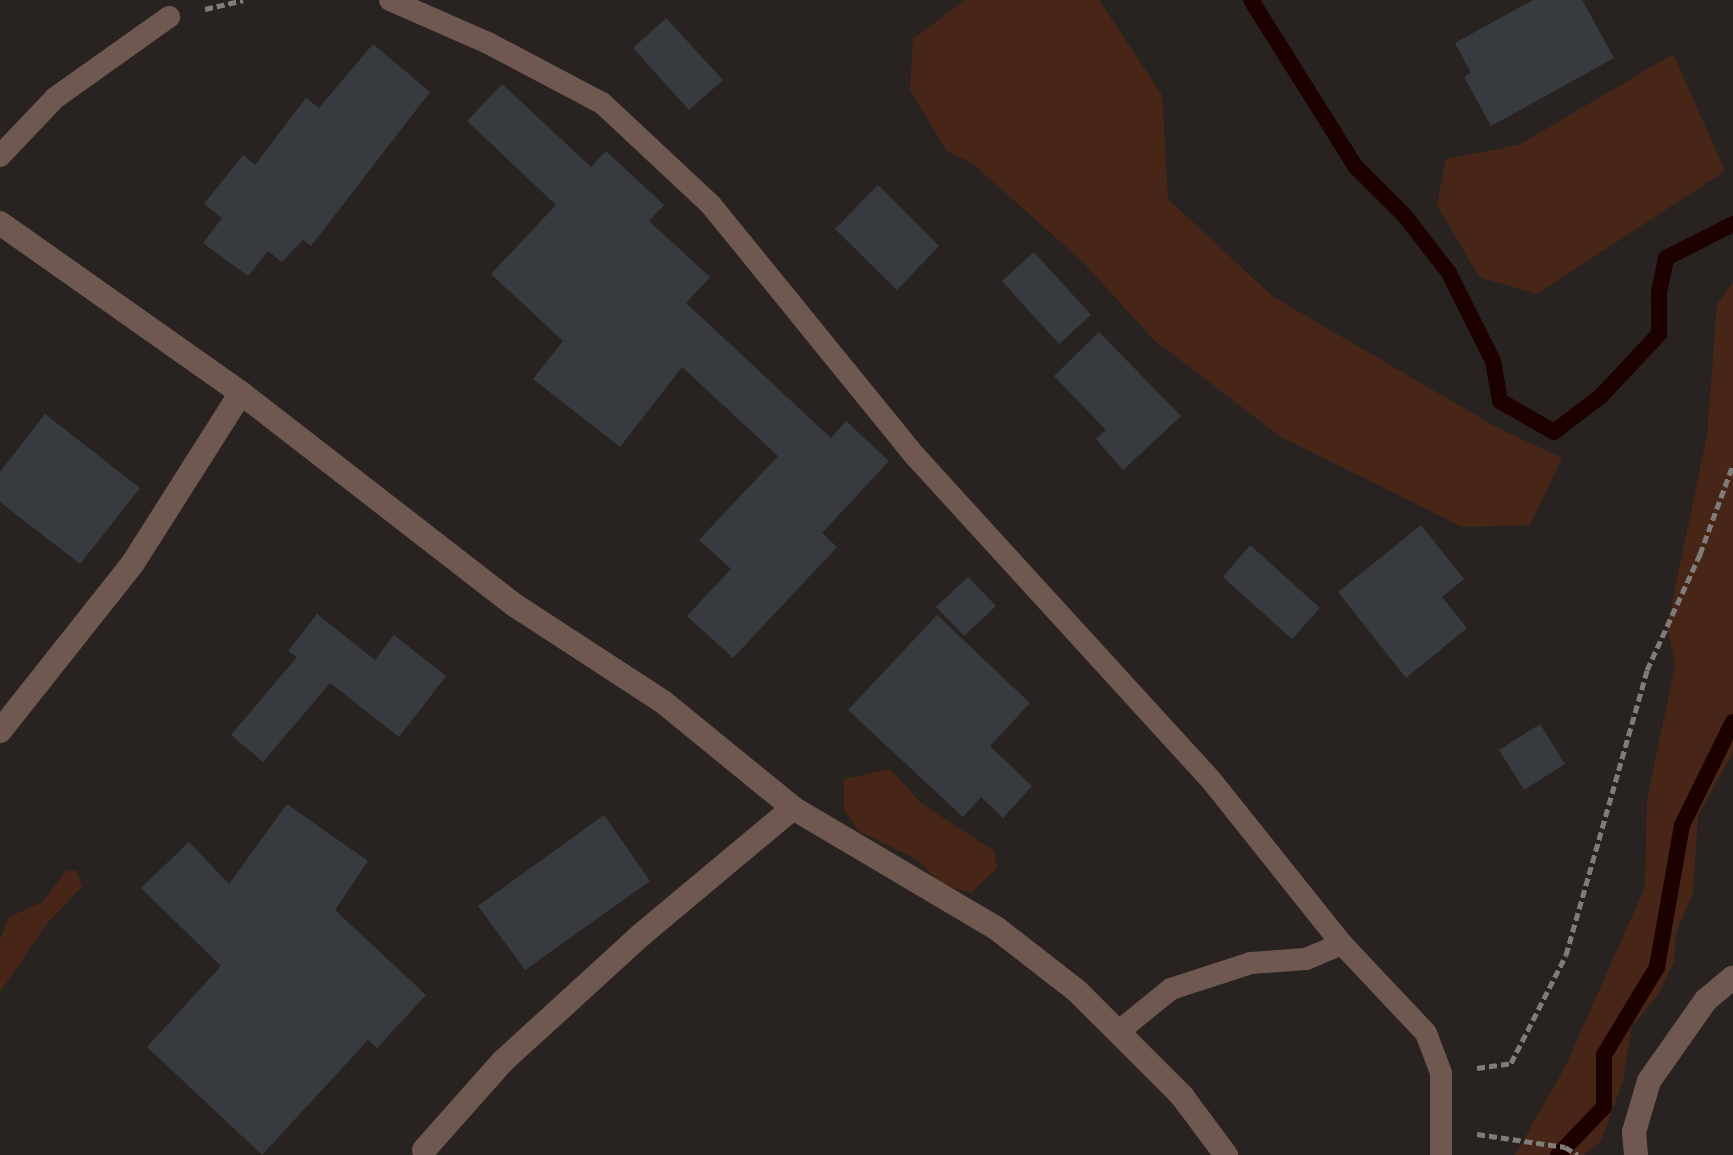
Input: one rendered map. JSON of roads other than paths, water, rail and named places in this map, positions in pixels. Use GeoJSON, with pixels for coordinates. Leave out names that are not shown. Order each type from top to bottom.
{"type":"FeatureCollection","features":[{"type":"Feature","properties":{"kind":"street"},"geometry":{"type":"LineString","coordinates":[[0,223],[241,393],[516,606],[662,701],[793,808],[996,928],[1076,990],[1182,1096],[1226,1155]]}},
{"type":"Feature","properties":{"kind":"street"},"geometry":{"type":"LineString","coordinates":[[0,731],[133,563],[241,393]]}},
{"type":"Feature","properties":{"kind":"street"},"geometry":{"type":"LineString","coordinates":[[424,1150],[502,1062],[641,935],[793,808]]}},
{"type":"Feature","properties":{"kind":"street"},"geometry":{"type":"LineString","coordinates":[[1636,1155],[1634,1132],[1649,1081],[1706,1000],[1733,977]]}},
{"type":"Feature","properties":{"kind":"lane"},"geometry":{"type":"LineString","coordinates":[[390,0],[488,43],[602,103],[711,205],[916,457],[1220,792],[1342,944],[1426,1033],[1441,1073],[1445,1129],[1441,1155]]}},
{"type":"Feature","properties":{"kind":"lane"},"geometry":{"type":"LineString","coordinates":[[0,156],[55,98],[169,17]]}},
{"type":"Feature","properties":{"kind":"lane"},"geometry":{"type":"LineString","coordinates":[[1118,1032],[1171,989],[1251,963],[1306,959],[1342,944]]}},
{"type":"Feature","properties":{"kind":"waterway"},"geometry":{"type":"LineString","coordinates":[[1251,0],[1355,166],[1405,216],[1449,273],[1493,361],[1500,401],[1554,432],[1601,396],[1659,334],[1659,292],[1666,258],[1733,224]]}},
{"type":"Feature","properties":{"kind":"waterway"},"geometry":{"type":"LineString","coordinates":[[1558,1155],[1604,1107],[1604,1055],[1657,967],[1682,825],[1733,722]]}}]}
